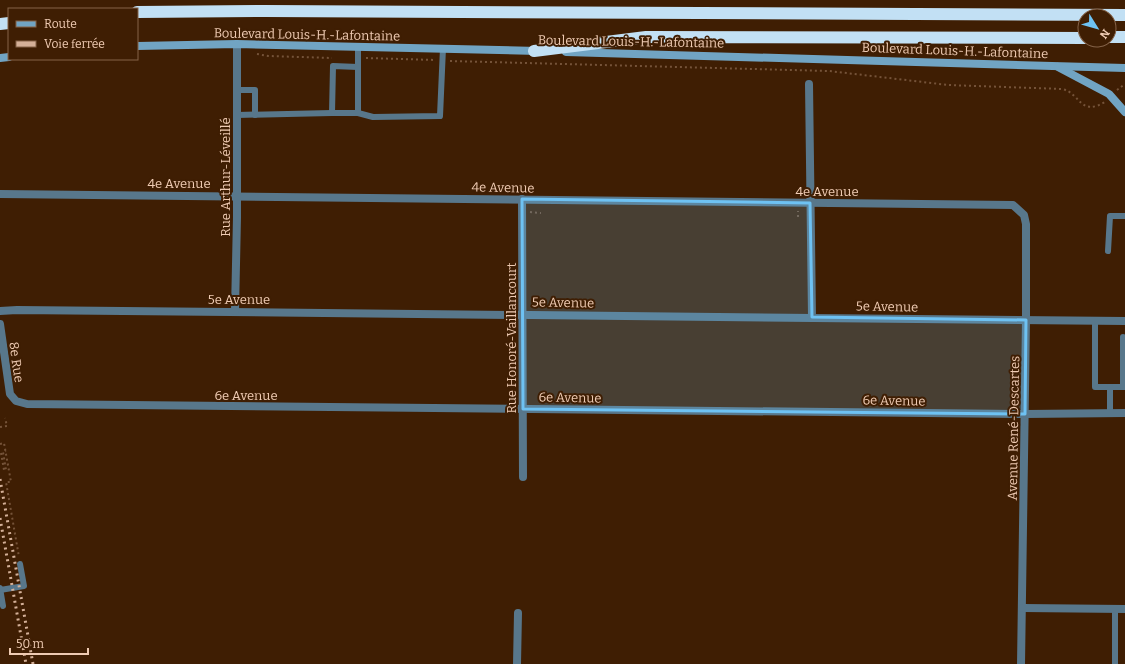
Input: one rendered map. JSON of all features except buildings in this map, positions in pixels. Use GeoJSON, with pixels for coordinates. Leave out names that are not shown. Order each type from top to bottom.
{"type":"FeatureCollection","features":[{"type":"Feature","properties":{"kind":"highway"},"geometry":{"type":"LineString","coordinates":[[138,12],[282,11],[1125,15]]}},
{"type":"Feature","properties":{"kind":"highway"},"geometry":{"type":"LineString","coordinates":[[534,51],[646,37],[1077,38]]}},
{"type":"Feature","properties":{"kind":"main road","name":"Boulevard Louis-H.-Lafontaine"},"geometry":{"type":"LineString","coordinates":[[138,46],[237,44],[358,46],[1125,68]]}},
{"type":"Feature","properties":{"kind":"main road"},"geometry":{"type":"LineString","coordinates":[[1056,66],[1109,94],[1125,112]]}},
{"type":"Feature","properties":{"kind":"street","name":"Rue Arthur-Léveillé"},"geometry":{"type":"LineString","coordinates":[[235,311],[237,44]]}},
{"type":"Feature","properties":{"kind":"street"},"geometry":{"type":"LineString","coordinates":[[810,84],[812,317]]}},
{"type":"Feature","properties":{"kind":"street","name":"4e Avenue"},"geometry":{"type":"LineString","coordinates":[[0,194],[1005,204]]}},
{"type":"Feature","properties":{"kind":"street","name":"Rue Honoré-Vaillancourt"},"geometry":{"type":"LineString","coordinates":[[522,199],[523,477]]}},
{"type":"Feature","properties":{"kind":"street","name":"Avenue René-Descartes"},"geometry":{"type":"LineString","coordinates":[[1005,204],[1012,205],[1019,210],[1024,215],[1026,224],[1023,608],[1021,664]]}},
{"type":"Feature","properties":{"kind":"street","name":"5e Avenue"},"geometry":{"type":"LineString","coordinates":[[0,311],[235,311],[1125,321]]}},
{"type":"Feature","properties":{"kind":"street","name":"8e Rue"},"geometry":{"type":"LineString","coordinates":[[0,324],[9,391],[16,401]]}},
{"type":"Feature","properties":{"kind":"street","name":"6e Avenue"},"geometry":{"type":"LineString","coordinates":[[16,401],[21,404],[35,405],[1025,414],[1125,413]]}},
{"type":"Feature","properties":{"kind":"street"},"geometry":{"type":"LineString","coordinates":[[1023,608],[1125,609]]}},
{"type":"Feature","properties":{"kind":"street"},"geometry":{"type":"LineString","coordinates":[[517,664],[518,613]]}},
{"type":"Feature","properties":{"kind":"lane"},"geometry":{"type":"LineString","coordinates":[[358,46],[358,113]]}},
{"type":"Feature","properties":{"kind":"lane"},"geometry":{"type":"LineString","coordinates":[[237,115],[358,113],[373,117],[440,116],[443,48]]}},
{"type":"Feature","properties":{"kind":"lane"},"geometry":{"type":"LineString","coordinates":[[332,113],[333,66],[358,67]]}},
{"type":"Feature","properties":{"kind":"lane"},"geometry":{"type":"LineString","coordinates":[[237,90],[255,90],[255,115]]}},
{"type":"Feature","properties":{"kind":"lane"},"geometry":{"type":"LineString","coordinates":[[1108,251],[1110,216],[1125,216]]}},
{"type":"Feature","properties":{"kind":"lane"},"geometry":{"type":"LineString","coordinates":[[1095,320],[1095,387],[1124,387],[1123,337]]}},
{"type":"Feature","properties":{"kind":"lane"},"geometry":{"type":"LineString","coordinates":[[1110,387],[1110,413]]}},
{"type":"Feature","properties":{"kind":"lane"},"geometry":{"type":"LineString","coordinates":[[3,606],[0,589],[24,586],[20,564]]}},
{"type":"Feature","properties":{"kind":"lane"},"geometry":{"type":"LineString","coordinates":[[1115,664],[1116,609]]}},
{"type":"Feature","properties":{"kind":"path","name":"Boulevard Louis-H.-Lafontaine"},"geometry":{"type":"LineString","coordinates":[[260,56],[335,58]]}},
{"type":"Feature","properties":{"kind":"path","name":"Boulevard Louis-H.-Lafontaine"},"geometry":{"type":"LineString","coordinates":[[369,58],[435,60]]}},
{"type":"Feature","properties":{"kind":"path","name":"Boulevard Louis-H.-Lafontaine"},"geometry":{"type":"LineString","coordinates":[[451,61],[841,71],[942,84],[1062,89],[1069,92],[1080,104],[1090,107],[1107,100]]}},
{"type":"Feature","properties":{"kind":"path"},"geometry":{"type":"LineString","coordinates":[[1116,91],[1125,84]]}},
{"type":"Feature","properties":{"kind":"path"},"geometry":{"type":"LineString","coordinates":[[0,427],[7,426],[5,418]]}},
{"type":"Feature","properties":{"kind":"path"},"geometry":{"type":"LineString","coordinates":[[0,444],[4,443],[6,451],[11,482],[6,482],[20,564]]}},
{"type":"Feature","properties":{"kind":"path"},"geometry":{"type":"LineString","coordinates":[[1,453],[4,470],[6,470],[3,452],[6,451]]}},
{"type":"Feature","properties":{"kind":"highlighted area"},"geometry":{"type":"Polygon","coordinates":[[[522,199],[810,203],[812,317],[1026,320],[1025,414],[523,409],[522,199]]]}},
{"type":"Feature","properties":{"kind":"railway"},"geometry":{"type":"LineString","coordinates":[[0,479],[33,664]]}},
{"type":"Feature","properties":{"kind":"railway"},"geometry":{"type":"LineString","coordinates":[[0,518],[26,664]]}}]}
